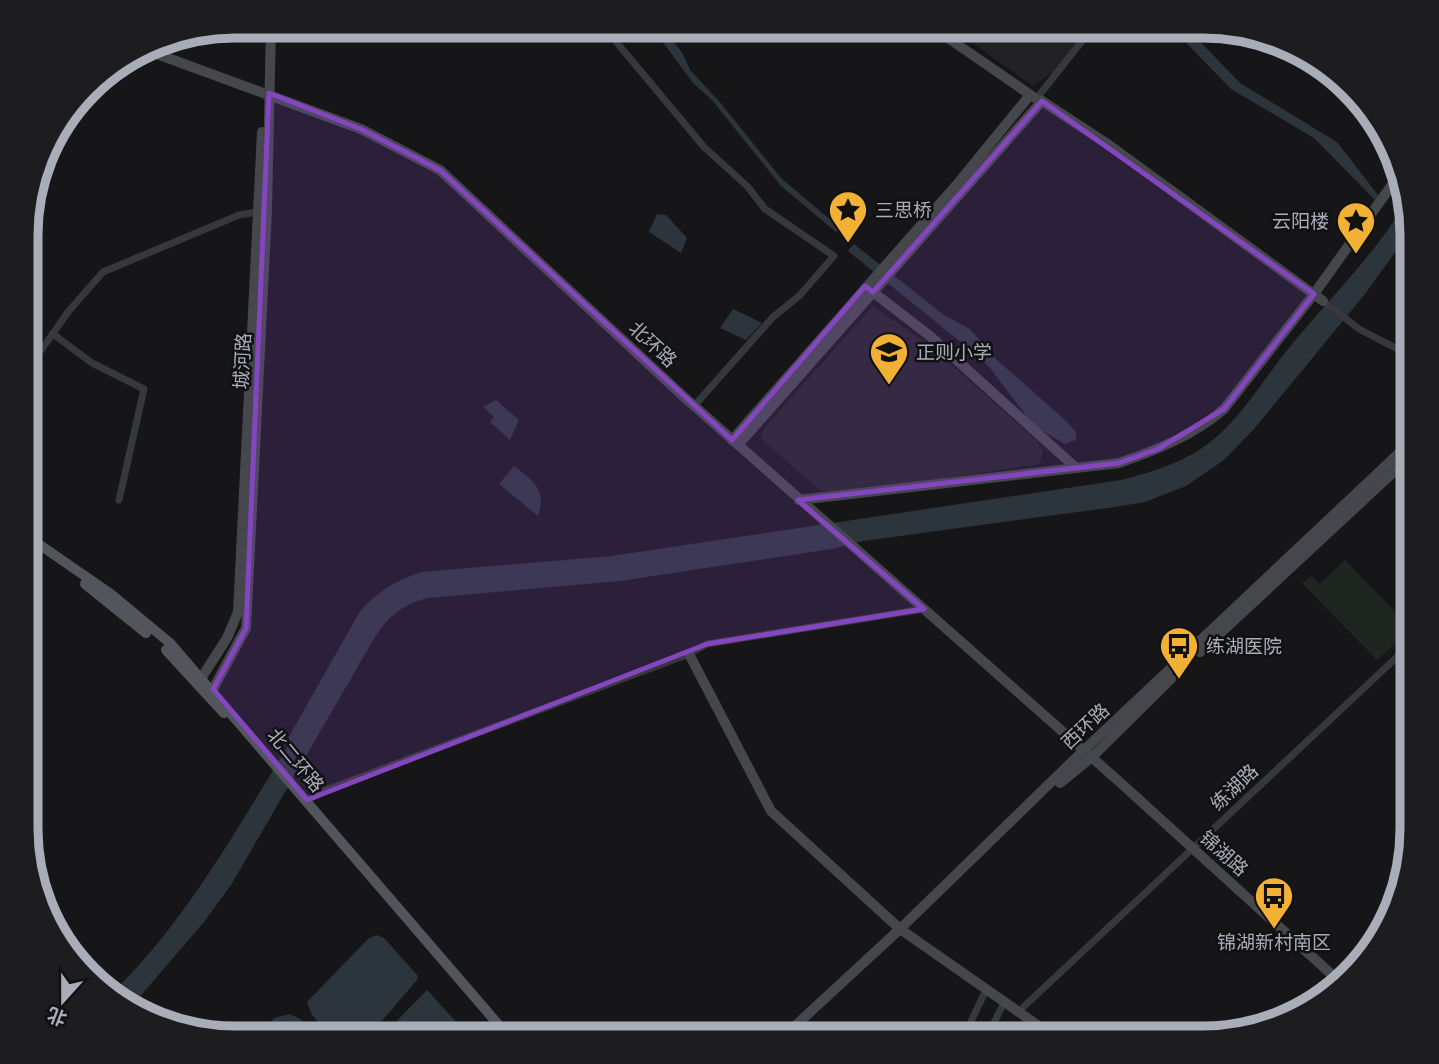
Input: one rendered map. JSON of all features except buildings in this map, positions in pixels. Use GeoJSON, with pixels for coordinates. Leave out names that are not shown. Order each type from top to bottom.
{"type":"FeatureCollection","features":[{"type":"Feature","properties":{"kind":"main road","name":"城河路"},"geometry":{"type":"LineString","coordinates":[[264,38],[266,92]]}},
{"type":"Feature","properties":{"kind":"main road","name":"城河路"},"geometry":{"type":"LineString","coordinates":[[213,689],[246,628],[270,38]]}},
{"type":"Feature","properties":{"kind":"main road"},"geometry":{"type":"LineString","coordinates":[[949,39],[1109,145],[1324,301]]}},
{"type":"Feature","properties":{"kind":"main road","name":"北环路"},"geometry":{"type":"LineString","coordinates":[[159,55],[361,129],[440,170],[735,443],[1088,754]]}},
{"type":"Feature","properties":{"kind":"main road"},"geometry":{"type":"LineString","coordinates":[[735,443],[1036,98]]}},
{"type":"Feature","properties":{"kind":"main road"},"geometry":{"type":"LineString","coordinates":[[799,500],[1119,463],[1158,449],[1208,423],[1224,409],[1314,294],[1393,183]]}},
{"type":"Feature","properties":{"kind":"main road","name":"城河路"},"geometry":{"type":"LineString","coordinates":[[202,677],[227,638],[238,612],[263,211]]}},
{"type":"Feature","properties":{"kind":"main road"},"geometry":{"type":"LineString","coordinates":[[869,289],[930,336],[1075,467]]}},
{"type":"Feature","properties":{"kind":"main road","name":"西环路"},"geometry":{"type":"LineString","coordinates":[[804,1026],[1068,775],[1400,453]]}},
{"type":"Feature","properties":{"kind":"main road","name":"西环路"},"geometry":{"type":"LineString","coordinates":[[1088,754],[1400,466]]}},
{"type":"Feature","properties":{"kind":"main road","name":"北二环路"},"geometry":{"type":"LineString","coordinates":[[39,544],[111,594],[170,643],[213,689],[270,761]]}},
{"type":"Feature","properties":{"kind":"main road","name":"北二环路"},"geometry":{"type":"LineString","coordinates":[[39,552],[108,601],[165,649],[270,761],[499,1025]]}},
{"type":"Feature","properties":{"kind":"main road"},"geometry":{"type":"LineString","coordinates":[[689,654],[767,806],[902,931],[1037,1026]]}},
{"type":"Feature","properties":{"kind":"main road","name":"锦湖路"},"geometry":{"type":"LineString","coordinates":[[1088,754],[1334,976]]}},
{"type":"Feature","properties":{"kind":"main road","name":"北二环路"},"geometry":{"type":"LineString","coordinates":[[301,796],[490,1025]]}},
{"type":"Feature","properties":{"kind":"main road","name":"西环路"},"geometry":{"type":"LineString","coordinates":[[796,1026],[902,931]]}},
{"type":"Feature","properties":{"kind":"street"},"geometry":{"type":"LineString","coordinates":[[613,38],[704,147],[748,187],[765,209],[834,256],[799,296],[774,317],[694,406]]}},
{"type":"Feature","properties":{"kind":"street"},"geometry":{"type":"LineString","coordinates":[[1036,98],[1083,39]]}},
{"type":"Feature","properties":{"kind":"street"},"geometry":{"type":"LineString","coordinates":[[38,355],[103,272],[239,215],[263,211]]}},
{"type":"Feature","properties":{"kind":"street"},"geometry":{"type":"LineString","coordinates":[[1324,301],[1355,327],[1400,350]]}},
{"type":"Feature","properties":{"kind":"street"},"geometry":{"type":"LineString","coordinates":[[53,334],[92,363],[144,389],[119,500]]}},
{"type":"Feature","properties":{"kind":"street"},"geometry":{"type":"LineString","coordinates":[[301,796],[326,790],[727,638],[924,609]]}},
{"type":"Feature","properties":{"kind":"street","name":"练湖路"},"geometry":{"type":"LineString","coordinates":[[1017,1013],[1400,654]]}},
{"type":"Feature","properties":{"kind":"street"},"geometry":{"type":"LineString","coordinates":[[969,1026],[986,990]]}},
{"type":"Feature","properties":{"kind":"street"},"geometry":{"type":"LineString","coordinates":[[992,1026],[1004,1003]]}},
{"type":"Feature","properties":{"kind":"highlighted area"},"geometry":{"type":"Polygon","coordinates":[[[269,93],[361,129],[440,170],[732,440],[865,286],[873,292],[1042,101],[1314,294],[1224,409],[1158,449],[1119,463],[798,500],[924,609],[707,644],[307,800],[213,689],[246,628],[269,93]]]}},
{"type":"Feature","properties":{"kind":"shaded area"},"geometry":{"type":"Polygon","coordinates":[[[660,38],[671,38],[683,54],[690,70],[719,101],[781,178],[840,228],[836,232],[781,186],[712,100],[693,83],[660,38]]]}},
{"type":"Feature","properties":{"kind":"shaded area"},"geometry":{"type":"Polygon","coordinates":[[[967,39],[1080,39],[1056,70],[1033,86],[967,39]]]}},
{"type":"Feature","properties":{"kind":"shaded area"},"geometry":{"type":"Polygon","coordinates":[[[1183,39],[1198,39],[1240,83],[1337,142],[1378,195],[1375,200],[1314,138],[1231,89],[1183,39]]]}},
{"type":"Feature","properties":{"kind":"shaded area"},"geometry":{"type":"Polygon","coordinates":[[[1399,213],[1400,245],[1365,294],[1254,429],[1224,460],[1186,486],[1145,502],[863,541],[832,549],[620,581],[428,598],[404,607],[391,617],[375,637],[231,885],[204,922],[138,999],[118,986],[162,938],[206,877],[287,748],[287,740],[359,613],[387,588],[421,572],[611,556],[1121,480],[1167,466],[1199,450],[1231,423],[1288,349],[1364,261],[1399,213]]]}},
{"type":"Feature","properties":{"kind":"shaded area"},"geometry":{"type":"Polygon","coordinates":[[[657,214],[666,215],[687,238],[681,253],[649,232],[657,214]]]}},
{"type":"Feature","properties":{"kind":"shaded area"},"geometry":{"type":"Polygon","coordinates":[[[854,244],[944,315],[970,329],[996,359],[1064,419],[1076,432],[1076,440],[1065,444],[1034,426],[990,368],[848,251],[854,244]]]}},
{"type":"Feature","properties":{"kind":"shaded area","name":"正则小学"},"geometry":{"type":"Polygon","coordinates":[[[873,306],[928,344],[1037,441],[1043,450],[1040,464],[920,482],[822,492],[761,439],[764,428],[873,306]]]}},
{"type":"Feature","properties":{"kind":"shaded area"},"geometry":{"type":"Polygon","coordinates":[[[733,309],[762,323],[746,340],[720,328],[733,309]]]}},
{"type":"Feature","properties":{"kind":"shaded area"},"geometry":{"type":"Polygon","coordinates":[[[496,400],[519,420],[510,440],[490,422],[494,417],[483,407],[496,400]]]}},
{"type":"Feature","properties":{"kind":"shaded area"},"geometry":{"type":"Polygon","coordinates":[[[514,466],[527,476],[540,493],[538,516],[499,484],[514,466]]]}},
{"type":"Feature","properties":{"kind":"shaded area"},"geometry":{"type":"Polygon","coordinates":[[[1345,560],[1400,617],[1400,640],[1377,660],[1302,583],[1311,576],[1320,584],[1345,560]]]}},
{"type":"Feature","properties":{"kind":"shaded area"},"geometry":{"type":"Polygon","coordinates":[[[376,935],[384,938],[418,976],[417,980],[378,1025],[321,1025],[312,1015],[307,1002],[368,939],[376,935]]]}},
{"type":"Feature","properties":{"kind":"shaded area"},"geometry":{"type":"Polygon","coordinates":[[[427,990],[459,1025],[393,1025],[427,990]]]}},
{"type":"Feature","properties":{"kind":"shaded area"},"geometry":{"type":"Polygon","coordinates":[[[290,1014],[307,1025],[268,1025],[274,1018],[290,1014]]]}},
{"type":"Feature","properties":{"kind":"place","name":"三思桥"},"geometry":{"type":"Point","coordinates":[848,244]}},
{"type":"Feature","properties":{"kind":"place","name":"云阳楼"},"geometry":{"type":"Point","coordinates":[1356,255]}},
{"type":"Feature","properties":{"kind":"place","name":"正则小学"},"geometry":{"type":"Point","coordinates":[889,386]}},
{"type":"Feature","properties":{"kind":"place","name":"练湖医院"},"geometry":{"type":"Point","coordinates":[1179,680]}},
{"type":"Feature","properties":{"kind":"place","name":"锦湖新村南区"},"geometry":{"type":"Point","coordinates":[1274,930]}}]}
